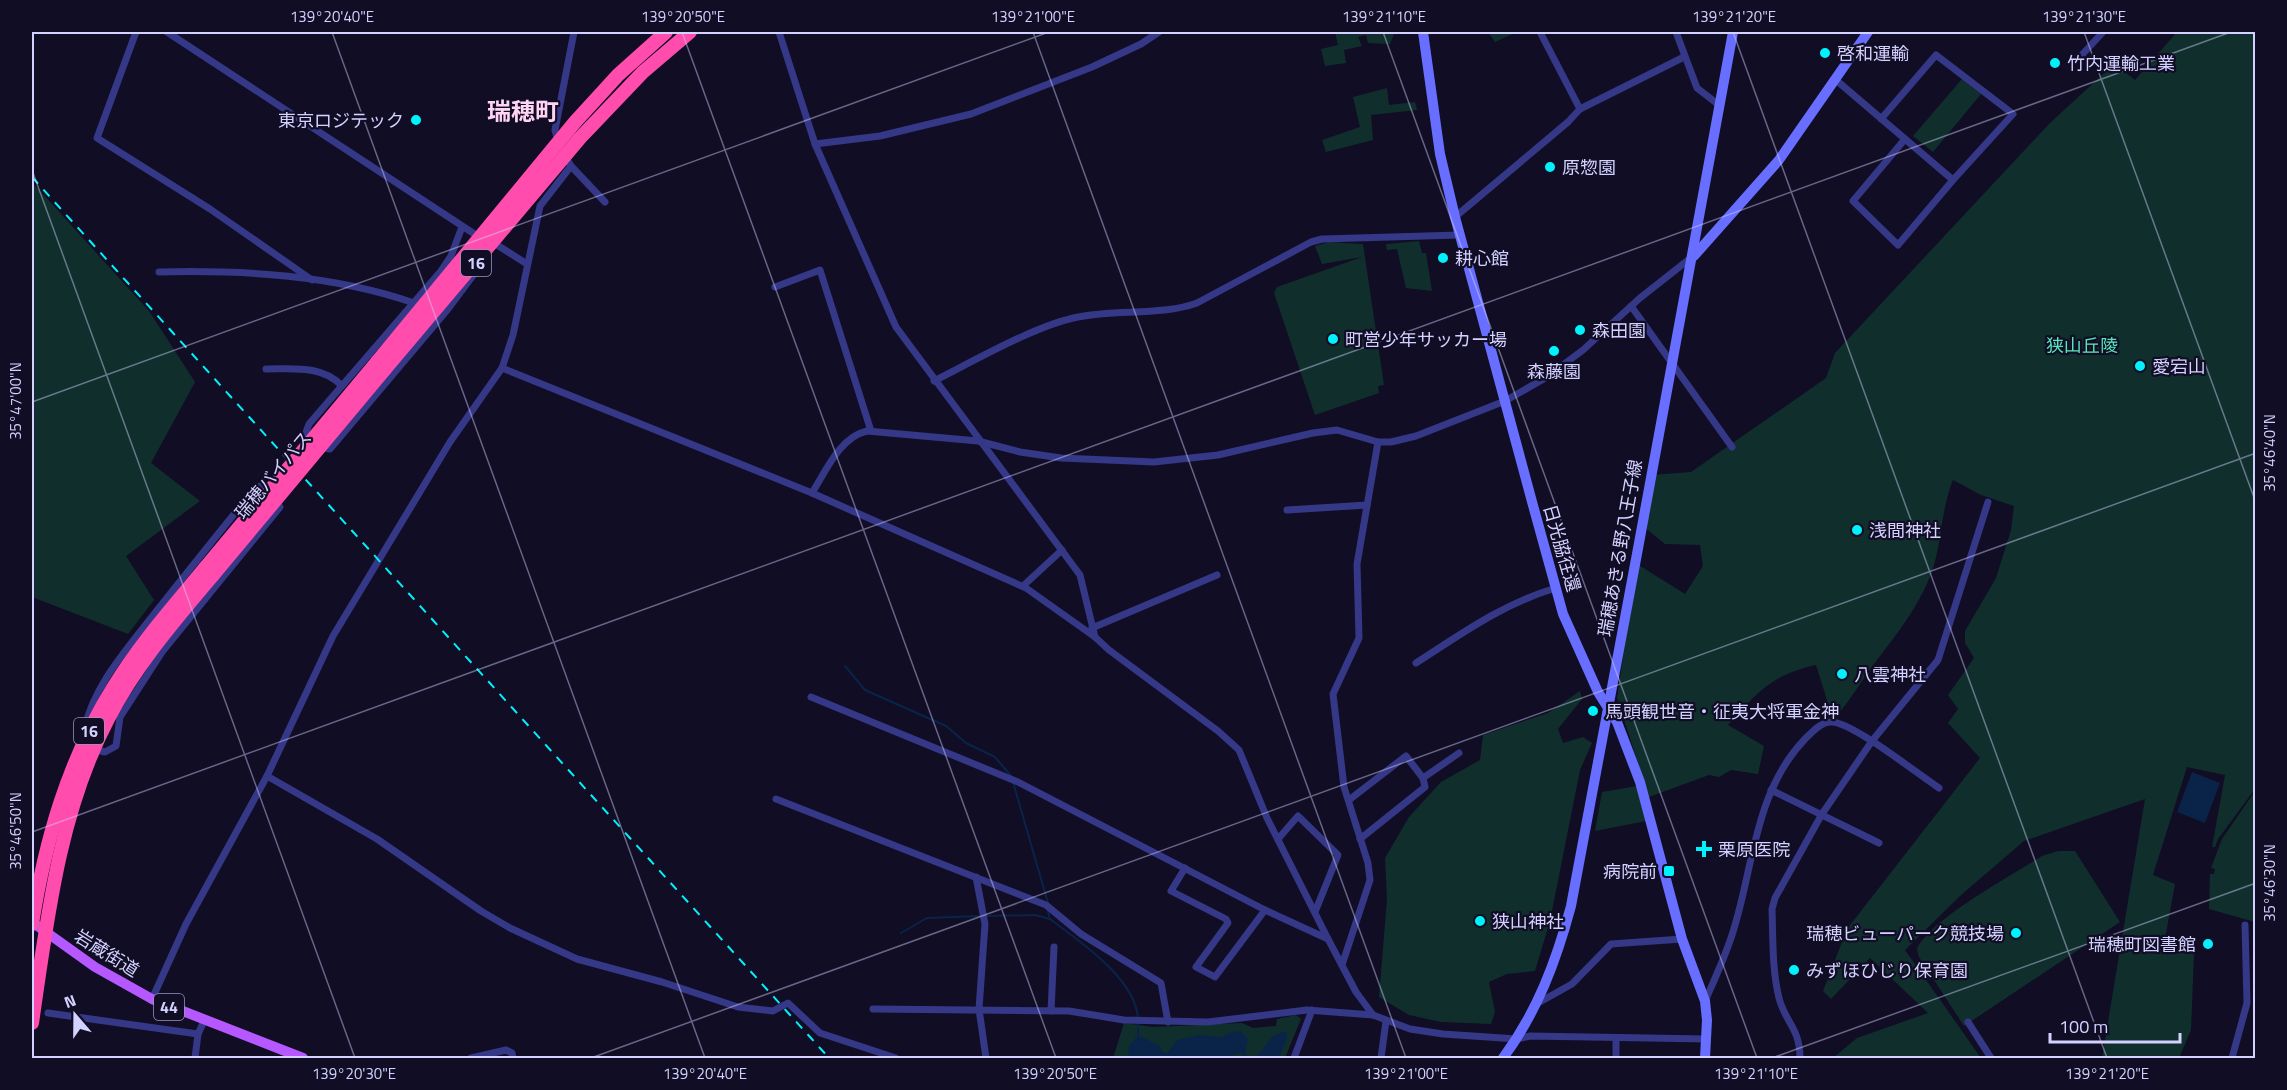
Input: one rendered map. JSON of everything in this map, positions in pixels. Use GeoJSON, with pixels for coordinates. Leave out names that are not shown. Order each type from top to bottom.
{"type":"FeatureCollection","features":[{"type":"Feature","properties":{"kind":"highway","name":"瑞穂バイパス"},"geometry":{"type":"LineString","coordinates":[[32,923],[54,817],[127,666],[209,572],[381,365],[479,237],[558,143],[618,75],[666,32]]}},
{"type":"Feature","properties":{"kind":"highway","name":"瑞穂バイパス"},"geometry":{"type":"LineString","coordinates":[[381,365],[568,161],[635,79],[690,32]]}},
{"type":"Feature","properties":{"kind":"highway","name":"瑞穂バイパス"},"geometry":{"type":"LineString","coordinates":[[32,1023],[65,832],[86,750]]}},
{"type":"Feature","properties":{"kind":"main road","name":"岩蔵街道"},"geometry":{"type":"LineString","coordinates":[[32,923],[104,972],[152,999],[303,1059]]}},
{"type":"Feature","properties":{"kind":"street"},"geometry":{"type":"LineString","coordinates":[[136,32],[97,138],[210,209],[312,279]]}},
{"type":"Feature","properties":{"kind":"street"},"geometry":{"type":"LineString","coordinates":[[167,32],[479,237]]}},
{"type":"Feature","properties":{"kind":"street"},"geometry":{"type":"LineString","coordinates":[[571,32],[555,130],[558,143],[568,161],[605,202]]}},
{"type":"Feature","properties":{"kind":"street"},"geometry":{"type":"LineString","coordinates":[[779,32],[814,144],[896,327],[978,441],[1080,575],[1095,637]]}},
{"type":"Feature","properties":{"kind":"street"},"geometry":{"type":"LineString","coordinates":[[814,144],[880,136],[971,114],[1092,67],[1141,44],[1159,32]]}},
{"type":"Feature","properties":{"kind":"street","name":"日光脇往還"},"geometry":{"type":"LineString","coordinates":[[1423,32],[1440,154],[1459,235],[1556,588],[1575,644],[1598,692],[1626,741],[1640,782],[1682,939],[1705,1001],[1707,1039],[1705,1059]]}},
{"type":"Feature","properties":{"kind":"street"},"geometry":{"type":"LineString","coordinates":[[1540,32],[1580,109]]}},
{"type":"Feature","properties":{"kind":"street"},"geometry":{"type":"LineString","coordinates":[[1676,32],[1697,88],[1719,105]]}},
{"type":"Feature","properties":{"kind":"street","name":"瑞穂あきる野八王子線"},"geometry":{"type":"LineString","coordinates":[[1503,1059],[1538,1003],[1556,960],[1571,906],[1671,361],[1694,256],[1733,32]]}},
{"type":"Feature","properties":{"kind":"street"},"geometry":{"type":"LineString","coordinates":[[812,493],[852,437],[871,431],[978,441],[1020,452],[1061,458],[1154,462],[1218,455],[1313,433],[1337,430],[1378,442],[1391,442],[1416,436],[1505,401],[1568,363],[1679,265],[1694,256],[1779,160],[1868,32]]}},
{"type":"Feature","properties":{"kind":"street"},"geometry":{"type":"LineString","coordinates":[[2080,57],[2103,32]]}},
{"type":"Feature","properties":{"kind":"street"},"geometry":{"type":"LineString","coordinates":[[1881,119],[1936,56],[2013,114],[1898,245],[1853,201],[1905,139]]}},
{"type":"Feature","properties":{"kind":"street"},"geometry":{"type":"LineString","coordinates":[[1455,218],[1568,123],[1580,109],[1684,57]]}},
{"type":"Feature","properties":{"kind":"street"},"geometry":{"type":"LineString","coordinates":[[1836,80],[1953,180]]}},
{"type":"Feature","properties":{"kind":"street"},"geometry":{"type":"LineString","coordinates":[[152,999],[186,924],[267,776],[333,636],[450,442],[502,368],[513,335],[540,206],[568,161]]}},
{"type":"Feature","properties":{"kind":"street"},"geometry":{"type":"LineString","coordinates":[[462,227],[451,256],[414,303],[309,424],[305,435],[317,447],[330,449],[448,309],[498,239],[527,264]]}},
{"type":"Feature","properties":{"kind":"street"},"geometry":{"type":"LineString","coordinates":[[934,381],[1041,329],[1075,317],[1112,311],[1191,306],[1311,242],[1331,238],[1459,235]]}},
{"type":"Feature","properties":{"kind":"street"},"geometry":{"type":"LineString","coordinates":[[775,287],[820,270],[871,431]]}},
{"type":"Feature","properties":{"kind":"street"},"geometry":{"type":"LineString","coordinates":[[159,272],[223,271],[312,279],[414,303]]}},
{"type":"Feature","properties":{"kind":"street"},"geometry":{"type":"LineString","coordinates":[[1631,306],[1732,447]]}},
{"type":"Feature","properties":{"kind":"street"},"geometry":{"type":"LineString","coordinates":[[502,368],[812,493],[1023,586],[1095,637],[1109,650],[1209,724],[1239,750],[1278,839],[1328,939],[1364,1005],[1373,1015]]}},
{"type":"Feature","properties":{"kind":"street"},"geometry":{"type":"LineString","coordinates":[[266,369],[299,369],[328,373],[342,386]]}},
{"type":"Feature","properties":{"kind":"street"},"geometry":{"type":"LineString","coordinates":[[1342,965],[1370,880],[1349,800],[1333,703],[1336,686],[1359,638],[1357,564],[1378,442]]}},
{"type":"Feature","properties":{"kind":"street"},"geometry":{"type":"LineString","coordinates":[[262,486],[280,507],[162,652],[120,717],[116,746],[105,752],[86,750],[92,704],[120,659],[256,487],[262,486]]}},
{"type":"Feature","properties":{"kind":"street"},"geometry":{"type":"LineString","coordinates":[[1800,1059],[1798,1036],[1780,1001],[1777,987],[1772,909],[1784,881],[1822,814],[1872,741],[1938,660],[1988,502]]}},
{"type":"Feature","properties":{"kind":"street"},"geometry":{"type":"LineString","coordinates":[[1287,510],[1367,505]]}},
{"type":"Feature","properties":{"kind":"street"},"geometry":{"type":"LineString","coordinates":[[1023,586],[1062,550]]}},
{"type":"Feature","properties":{"kind":"street"},"geometry":{"type":"LineString","coordinates":[[1092,628],[1217,575]]}},
{"type":"Feature","properties":{"kind":"street"},"geometry":{"type":"LineString","coordinates":[[1416,663],[1485,618],[1514,603],[1556,588]]}},
{"type":"Feature","properties":{"kind":"street"},"geometry":{"type":"LineString","coordinates":[[811,697],[1018,782],[1265,910],[1328,939]]}},
{"type":"Feature","properties":{"kind":"street"},"geometry":{"type":"LineString","coordinates":[[1705,1001],[1736,924],[1759,823],[1771,790],[1801,743],[1814,730],[1828,722],[1837,722],[1872,741],[1939,789]]}},
{"type":"Feature","properties":{"kind":"street"},"geometry":{"type":"LineString","coordinates":[[1423,778],[1459,753]]}},
{"type":"Feature","properties":{"kind":"street"},"geometry":{"type":"LineString","coordinates":[[1349,800],[1406,756],[1423,778],[1425,787],[1360,839]]}},
{"type":"Feature","properties":{"kind":"street"},"geometry":{"type":"LineString","coordinates":[[267,776],[377,839],[491,917],[576,959],[662,982],[738,1007],[772,1011],[788,1002],[819,1033],[896,1059]]}},
{"type":"Feature","properties":{"kind":"street"},"geometry":{"type":"LineString","coordinates":[[1771,790],[1879,843]]}},
{"type":"Feature","properties":{"kind":"street"},"geometry":{"type":"LineString","coordinates":[[776,800],[976,876],[1048,906],[1081,934],[1161,983],[1168,1022]]}},
{"type":"Feature","properties":{"kind":"street"},"geometry":{"type":"LineString","coordinates":[[1278,839],[1298,816],[1338,855],[1315,912]]}},
{"type":"Feature","properties":{"kind":"street"},"geometry":{"type":"LineString","coordinates":[[1185,868],[1171,891],[1226,919],[1228,923],[1196,967],[1215,977],[1265,910]]}},
{"type":"Feature","properties":{"kind":"street"},"geometry":{"type":"LineString","coordinates":[[976,876],[984,917],[979,1009],[986,1059]]}},
{"type":"Feature","properties":{"kind":"street"},"geometry":{"type":"LineString","coordinates":[[2232,1059],[2247,1003],[2245,925]]}},
{"type":"Feature","properties":{"kind":"street"},"geometry":{"type":"LineString","coordinates":[[1538,1003],[1572,984],[1611,944],[1682,939]]}},
{"type":"Feature","properties":{"kind":"street"},"geometry":{"type":"LineString","coordinates":[[1051,1011],[1054,947]]}},
{"type":"Feature","properties":{"kind":"street"},"geometry":{"type":"LineString","coordinates":[[873,1009],[1051,1011],[1168,1022],[1222,1022],[1312,1010],[1373,1015],[1410,1029],[1443,1034],[1517,1039],[1530,1036],[1707,1039]]}},
{"type":"Feature","properties":{"kind":"street"},"geometry":{"type":"LineString","coordinates":[[1294,1059],[1312,1010]]}},
{"type":"Feature","properties":{"kind":"street"},"geometry":{"type":"LineString","coordinates":[[48,1013],[198,1034]]}},
{"type":"Feature","properties":{"kind":"street"},"geometry":{"type":"LineString","coordinates":[[195,1059],[198,1034],[204,1021]]}},
{"type":"Feature","properties":{"kind":"street"},"geometry":{"type":"LineString","coordinates":[[1381,1059],[1386,1021]]}},
{"type":"Feature","properties":{"kind":"street"},"geometry":{"type":"LineString","coordinates":[[1968,1022],[1991,1059]]}},
{"type":"Feature","properties":{"kind":"street"},"geometry":{"type":"LineString","coordinates":[[1616,1039],[1616,1059]]}},
{"type":"Feature","properties":{"kind":"street"},"geometry":{"type":"LineString","coordinates":[[471,1059],[506,1050],[512,1053],[513,1059]]}},
{"type":"Feature","properties":{"kind":"green space"},"geometry":{"type":"Polygon","coordinates":[[[1335,32],[1392,32],[1394,34],[1390,44],[1368,43],[1366,35],[1358,37],[1362,46],[1344,50],[1346,63],[1325,66],[1321,49],[1338,45],[1335,32]]]}},
{"type":"Feature","properties":{"kind":"green space"},"geometry":{"type":"Polygon","coordinates":[[[1488,32],[1517,32],[1495,42],[1488,32]]]}},
{"type":"Feature","properties":{"kind":"green space","name":"狭山丘陵"},"geometry":{"type":"Polygon","coordinates":[[[2177,32],[2255,32],[2255,789],[2218,839],[2215,847],[2212,847],[2225,775],[2187,767],[2153,875],[2175,884],[2163,950],[2194,954],[2191,1030],[2179,1058],[2102,1058],[2145,799],[2024,841],[1960,896],[1905,950],[1981,1058],[1833,1058],[1857,1038],[1928,1013],[1870,958],[1831,999],[1823,991],[1847,929],[1980,758],[1948,723],[1958,709],[1948,695],[1974,658],[1965,643],[1965,631],[1996,578],[2011,530],[2014,506],[1981,495],[1953,480],[1935,563],[1918,602],[1847,703],[1833,719],[1816,665],[1787,674],[1766,686],[1728,725],[1764,746],[1758,774],[1731,770],[1719,777],[1709,775],[1649,797],[1617,698],[1637,564],[1685,594],[1703,566],[1700,545],[1665,544],[1643,526],[1652,475],[1691,472],[1826,378],[1835,353],[2050,123],[2114,64],[2135,80],[2177,32]]]}},
{"type":"Feature","properties":{"kind":"green space"},"geometry":{"type":"Polygon","coordinates":[[[1962,79],[1981,94],[1933,152],[1913,136],[1962,79]]]}},
{"type":"Feature","properties":{"kind":"green space"},"geometry":{"type":"Polygon","coordinates":[[[1387,88],[1389,105],[1415,102],[1417,110],[1371,115],[1373,140],[1326,152],[1322,140],[1360,127],[1353,97],[1387,88]]]}},
{"type":"Feature","properties":{"kind":"green space"},"geometry":{"type":"Polygon","coordinates":[[[32,182],[149,311],[195,382],[151,463],[200,501],[126,556],[154,600],[128,634],[32,597],[32,182]]]}},
{"type":"Feature","properties":{"kind":"green space"},"geometry":{"type":"Polygon","coordinates":[[[1419,241],[1422,253],[1426,253],[1432,291],[1406,288],[1397,249],[1387,250],[1386,244],[1419,241]]]}},
{"type":"Feature","properties":{"kind":"green space","name":"町営少年サッカー場"},"geometry":{"type":"Polygon","coordinates":[[[1329,242],[1363,244],[1384,385],[1378,386],[1379,393],[1315,415],[1274,293],[1277,287],[1362,257],[1322,264],[1315,246],[1329,242]]]}},
{"type":"Feature","properties":{"kind":"green space"},"geometry":{"type":"Polygon","coordinates":[[[1580,691],[1582,699],[1558,729],[1563,743],[1583,737],[1592,743],[1580,770],[1550,921],[1535,971],[1507,974],[1489,982],[1495,1012],[1491,1024],[1441,1022],[1409,1015],[1379,997],[1387,899],[1385,858],[1409,817],[1441,782],[1480,760],[1483,735],[1548,713],[1580,691]]]}},
{"type":"Feature","properties":{"kind":"green space"},"geometry":{"type":"Polygon","coordinates":[[[1637,786],[1646,821],[1595,831],[1602,792],[1637,786]]]}},
{"type":"Feature","properties":{"kind":"green space"},"geometry":{"type":"Polygon","coordinates":[[[2255,791],[2255,922],[2209,909],[2210,874],[2214,874],[2215,869],[2211,868],[2222,839],[2255,791]]]}},
{"type":"Feature","properties":{"kind":"green space","name":"瑞穂ビューパーク競技場"},"geometry":{"type":"Polygon","coordinates":[[[2058,851],[2075,851],[2120,922],[1964,1026],[1919,957],[1917,949],[1925,937],[1954,912],[2042,856],[2058,851]]]}},
{"type":"Feature","properties":{"kind":"green space"},"geometry":{"type":"Polygon","coordinates":[[[1296,1015],[1301,1019],[1285,1058],[1113,1058],[1124,1023],[1153,1027],[1242,1023],[1253,1028],[1276,1026],[1277,1019],[1296,1015]]]}},
{"type":"Feature","properties":{"kind":"water"},"geometry":{"type":"Polygon","coordinates":[[[2192,772],[2220,783],[2205,823],[2177,812],[2192,772]]]}},
{"type":"Feature","properties":{"kind":"water"},"geometry":{"type":"Polygon","coordinates":[[[1241,1031],[1248,1039],[1245,1053],[1250,1058],[1240,1053],[1222,1058],[1128,1058],[1129,1046],[1138,1035],[1160,1046],[1162,1052],[1167,1053],[1177,1040],[1199,1035],[1221,1037],[1241,1031]]]}},
{"type":"Feature","properties":{"kind":"water"},"geometry":{"type":"Polygon","coordinates":[[[1286,1031],[1287,1039],[1279,1058],[1256,1058],[1273,1036],[1286,1031]]]}},
{"type":"Feature","properties":{"kind":"waterway"},"geometry":{"type":"LineString","coordinates":[[845,666],[865,690],[946,726],[966,743],[995,757],[1011,776]]}},
{"type":"Feature","properties":{"kind":"waterway"},"geometry":{"type":"LineString","coordinates":[[1013,782],[1048,903]]}},
{"type":"Feature","properties":{"kind":"waterway"},"geometry":{"type":"LineString","coordinates":[[1047,908],[1050,919],[1090,949],[1116,975],[1135,1003],[1138,1018]]}},
{"type":"Feature","properties":{"kind":"waterway"},"geometry":{"type":"LineString","coordinates":[[987,916],[1035,915],[1050,919]]}},
{"type":"Feature","properties":{"kind":"waterway"},"geometry":{"type":"LineString","coordinates":[[901,933],[927,918],[981,916]]}},
{"type":"Feature","properties":{"kind":"waterway"},"geometry":{"type":"LineString","coordinates":[[1138,1023],[1138,1035]]}},
{"type":"Feature","properties":{"kind":"railway"},"geometry":{"type":"LineString","coordinates":[[32,177],[829,1058]]}},
{"type":"Feature","properties":{"kind":"place","name":"啓和運輸"},"geometry":{"type":"Point","coordinates":[1825,53]}},
{"type":"Feature","properties":{"kind":"place","name":"竹内運輸工業"},"geometry":{"type":"Point","coordinates":[2055,63]}},
{"type":"Feature","properties":{"kind":"place","name":"東京ロジテック"},"geometry":{"type":"Point","coordinates":[416,120]}},
{"type":"Feature","properties":{"kind":"place","name":"原惣園"},"geometry":{"type":"Point","coordinates":[1550,167]}},
{"type":"Feature","properties":{"kind":"place","name":"耕心館"},"geometry":{"type":"Point","coordinates":[1443,258]}},
{"type":"Feature","properties":{"kind":"place","name":"森田園"},"geometry":{"type":"Point","coordinates":[1580,330]}},
{"type":"Feature","properties":{"kind":"place","name":"町営少年サッカー場"},"geometry":{"type":"Point","coordinates":[1333,339]}},
{"type":"Feature","properties":{"kind":"place","name":"森藤園"},"geometry":{"type":"Point","coordinates":[1554,351]}},
{"type":"Feature","properties":{"kind":"place","name":"愛宕山"},"geometry":{"type":"Point","coordinates":[2140,366]}},
{"type":"Feature","properties":{"kind":"place","name":"浅間神社"},"geometry":{"type":"Point","coordinates":[1857,530]}},
{"type":"Feature","properties":{"kind":"place","name":"八雲神社"},"geometry":{"type":"Point","coordinates":[1842,674]}},
{"type":"Feature","properties":{"kind":"place","name":"馬頭観世音・征夷大将軍金神"},"geometry":{"type":"Point","coordinates":[1593,711]}},
{"type":"Feature","properties":{"kind":"place","name":"栗原医院"},"geometry":{"type":"Point","coordinates":[1704,849]}},
{"type":"Feature","properties":{"kind":"place","name":"病院前"},"geometry":{"type":"Point","coordinates":[1669,871]}},
{"type":"Feature","properties":{"kind":"place","name":"狭山神社"},"geometry":{"type":"Point","coordinates":[1480,921]}},
{"type":"Feature","properties":{"kind":"place","name":"瑞穂ビューパーク競技場"},"geometry":{"type":"Point","coordinates":[2016,933]}},
{"type":"Feature","properties":{"kind":"place","name":"瑞穂町図書館"},"geometry":{"type":"Point","coordinates":[2208,944]}},
{"type":"Feature","properties":{"kind":"place","name":"みずほひじり保育園"},"geometry":{"type":"Point","coordinates":[1794,970]}},
{"type":"Feature","properties":{"kind":"district","name":"瑞穂町"},"geometry":{"type":"Point","coordinates":[523,111]}}]}
